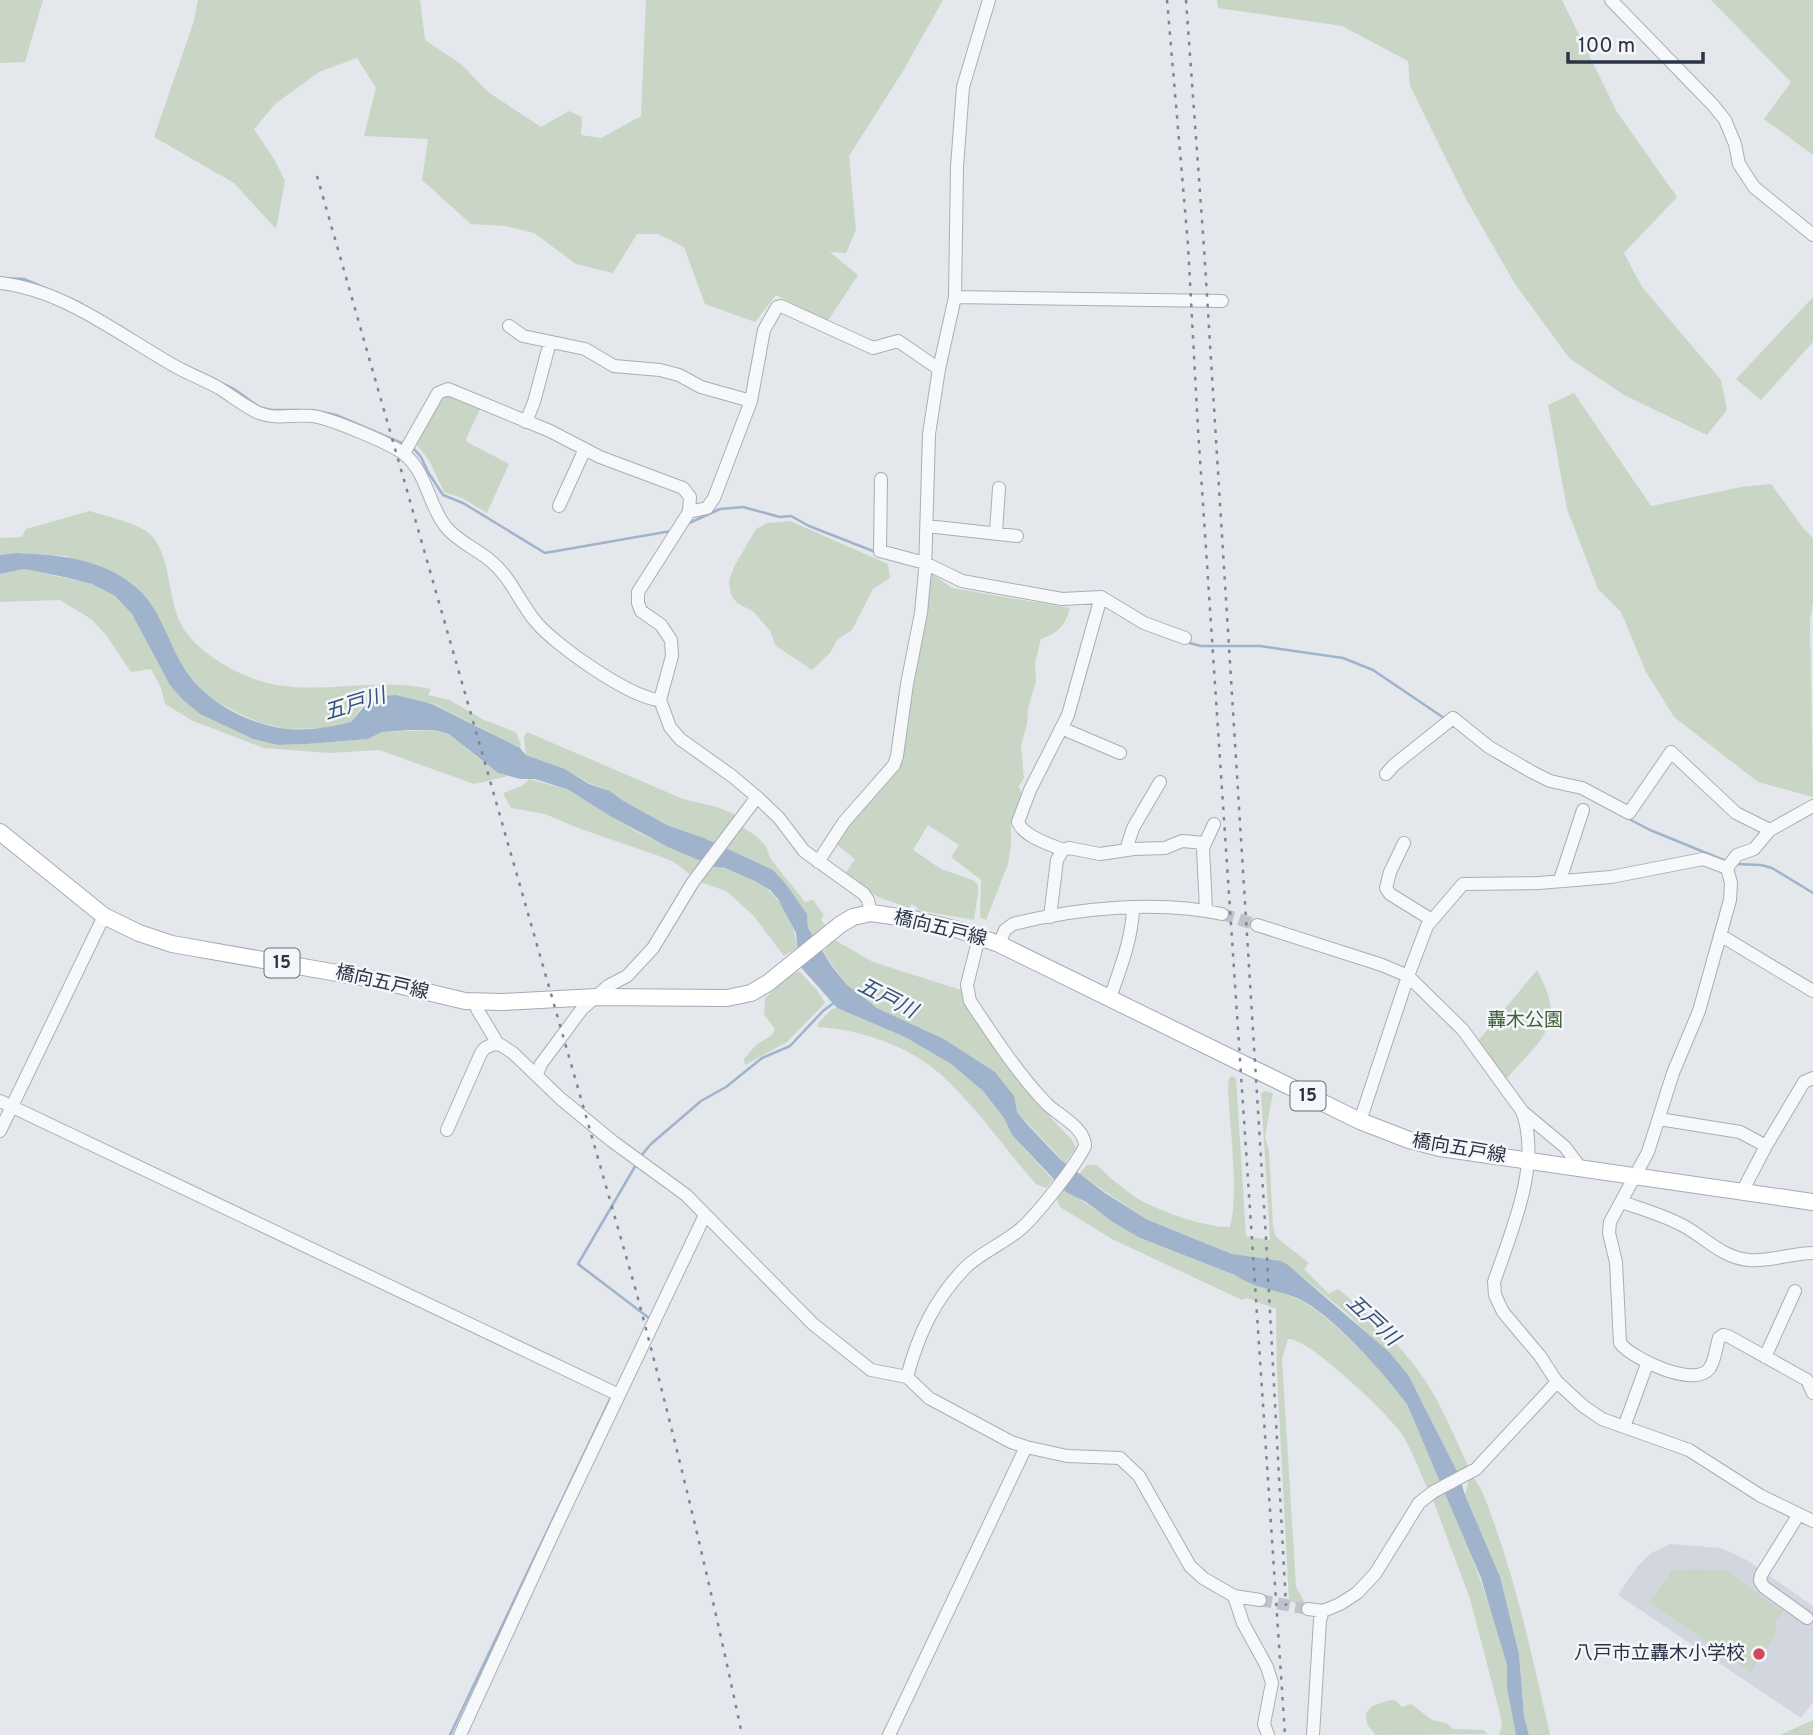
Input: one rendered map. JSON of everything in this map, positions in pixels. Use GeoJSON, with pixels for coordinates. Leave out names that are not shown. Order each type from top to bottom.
{"type":"FeatureCollection","features":[{"type":"Feature","properties":{"kind":"main road","name":"橋向五戸線"},"geometry":{"type":"LineString","coordinates":[[0,832],[104,916],[139,933],[172,944],[328,971],[478,1002],[596,997],[727,998],[751,993],[768,983],[853,917],[870,913],[913,919],[959,930],[999,944],[1360,1121],[1421,1144],[1813,1202]]}},
{"type":"Feature","properties":{"kind":"street"},"geometry":{"type":"LineString","coordinates":[[818,862],[844,822],[894,765],[921,613],[927,526],[929,434],[939,369],[955,297],[956,180],[963,87],[989,0]]}},
{"type":"Feature","properties":{"kind":"street"},"geometry":{"type":"LineString","coordinates":[[1611,0],[1725,120],[1735,144],[1739,164],[1754,187],[1813,235]]}},
{"type":"Feature","properties":{"kind":"street"},"geometry":{"type":"LineString","coordinates":[[0,283],[48,294],[174,366],[218,387],[255,411],[278,418],[313,416],[330,420],[404,453],[418,469],[444,525],[456,538],[492,561],[538,624],[591,666],[649,699],[660,700]]}},
{"type":"Feature","properties":{"kind":"street"},"geometry":{"type":"LineString","coordinates":[[955,297],[1222,301]]}},
{"type":"Feature","properties":{"kind":"street"},"geometry":{"type":"LineString","coordinates":[[870,913],[864,894],[804,851],[779,818],[757,797],[680,739],[670,727],[660,700],[671,664],[671,640],[661,625],[641,611],[638,592],[683,518],[689,512],[707,508],[714,498],[751,401],[764,330],[777,307],[781,306],[873,348],[898,341],[939,369]]}},
{"type":"Feature","properties":{"kind":"street"},"geometry":{"type":"LineString","coordinates":[[509,326],[523,336],[585,349],[614,366],[660,370],[679,375],[701,387],[751,401]]}},
{"type":"Feature","properties":{"kind":"street"},"geometry":{"type":"LineString","coordinates":[[527,422],[550,342]]}},
{"type":"Feature","properties":{"kind":"street"},"geometry":{"type":"LineString","coordinates":[[404,453],[438,393],[445,388],[527,422],[600,457],[683,488],[690,497],[689,512]]}},
{"type":"Feature","properties":{"kind":"street"},"geometry":{"type":"LineString","coordinates":[[559,506],[585,449]]}},
{"type":"Feature","properties":{"kind":"street"},"geometry":{"type":"LineString","coordinates":[[881,479],[880,551],[925,563],[962,581],[1062,599],[1101,597],[1144,623],[1185,638]]}},
{"type":"Feature","properties":{"kind":"street"},"geometry":{"type":"LineString","coordinates":[[996,532],[999,488]]}},
{"type":"Feature","properties":{"kind":"street"},"geometry":{"type":"LineString","coordinates":[[927,526],[1017,536]]}},
{"type":"Feature","properties":{"kind":"street"},"geometry":{"type":"LineString","coordinates":[[1063,850],[1026,831],[1018,822],[1075,692],[1101,597]]}},
{"type":"Feature","properties":{"kind":"street"},"geometry":{"type":"LineString","coordinates":[[1385,774],[1452,718],[1489,747],[1520,766],[1550,780],[1582,788],[1629,813],[1671,752],[1736,813],[1770,830]]}},
{"type":"Feature","properties":{"kind":"street"},"geometry":{"type":"LineString","coordinates":[[1061,728],[1120,753]]}},
{"type":"Feature","properties":{"kind":"street"},"geometry":{"type":"LineString","coordinates":[[1126,850],[1133,828],[1160,782]]}},
{"type":"Feature","properties":{"kind":"street"},"geometry":{"type":"LineString","coordinates":[[537,1074],[541,1063],[582,1009],[608,986],[627,976],[653,948],[693,882],[757,797]]}},
{"type":"Feature","properties":{"kind":"street"},"geometry":{"type":"LineString","coordinates":[[1727,868],[1737,855],[1754,849],[1770,830],[1813,806]]}},
{"type":"Feature","properties":{"kind":"street"},"geometry":{"type":"LineString","coordinates":[[1560,880],[1583,810]]}},
{"type":"Feature","properties":{"kind":"street"},"geometry":{"type":"LineString","coordinates":[[1206,910],[1204,843],[1214,824]]}},
{"type":"Feature","properties":{"kind":"street"},"geometry":{"type":"LineString","coordinates":[[1050,917],[1057,860],[1063,850],[1069,848],[1100,854],[1165,848],[1182,841],[1204,843]]}},
{"type":"Feature","properties":{"kind":"street"},"geometry":{"type":"LineString","coordinates":[[1404,843],[1390,872],[1386,888],[1390,894],[1432,920]]}},
{"type":"Feature","properties":{"kind":"street"},"geometry":{"type":"LineString","coordinates":[[1360,1121],[1427,926],[1463,884],[1502,885],[1611,877],[1703,859],[1727,868]]}},
{"type":"Feature","properties":{"kind":"street"},"geometry":{"type":"LineString","coordinates":[[1727,868],[1731,883],[1730,900],[1699,1011],[1673,1073],[1648,1152],[1610,1222],[1609,1233],[1616,1262],[1620,1343],[1625,1350],[1647,1364],[1700,1375],[1710,1368],[1719,1338],[1723,1335],[1807,1380],[1813,1393]]}},
{"type":"Feature","properties":{"kind":"street"},"geometry":{"type":"LineString","coordinates":[[999,944],[1005,930],[1013,924],[1093,911],[1157,907],[1206,910],[1222,914]]}},
{"type":"Feature","properties":{"kind":"street"},"geometry":{"type":"LineString","coordinates":[[1110,998],[1121,967],[1133,909]]}},
{"type":"Feature","properties":{"kind":"street"},"geometry":{"type":"LineString","coordinates":[[0,1131],[6,1104],[104,916]]}},
{"type":"Feature","properties":{"kind":"street"},"geometry":{"type":"LineString","coordinates":[[1257,925],[1382,965],[1408,976],[1463,1030],[1522,1111],[1565,1147],[1577,1163],[1578,1169]]}},
{"type":"Feature","properties":{"kind":"street"},"geometry":{"type":"LineString","coordinates":[[1720,935],[1813,991]]}},
{"type":"Feature","properties":{"kind":"street"},"geometry":{"type":"LineString","coordinates":[[907,1377],[927,1318],[945,1292],[966,1267],[1020,1230],[1082,1153],[1085,1140],[1078,1130],[1045,1103],[970,1001],[967,985],[979,937]]}},
{"type":"Feature","properties":{"kind":"street"},"geometry":{"type":"LineString","coordinates":[[478,1002],[477,1009],[498,1044],[513,1053],[612,1141],[686,1195],[813,1325],[850,1355],[877,1372],[907,1377],[929,1398],[987,1430],[1026,1447],[1067,1457],[1121,1458],[1139,1476],[1190,1566],[1203,1578],[1234,1596],[1260,1600]]}},
{"type":"Feature","properties":{"kind":"street"},"geometry":{"type":"LineString","coordinates":[[447,1130],[481,1054],[485,1048],[498,1044]]}},
{"type":"Feature","properties":{"kind":"street"},"geometry":{"type":"LineString","coordinates":[[1742,1192],[1804,1082],[1813,1078]]}},
{"type":"Feature","properties":{"kind":"street"},"geometry":{"type":"LineString","coordinates":[[6,1104],[619,1395]]}},
{"type":"Feature","properties":{"kind":"street"},"geometry":{"type":"LineString","coordinates":[[1522,1111],[1529,1139],[1526,1180],[1494,1282],[1495,1295],[1503,1312],[1530,1342],[1557,1381],[1583,1406],[1602,1419],[1689,1450],[1761,1496],[1813,1521]]}},
{"type":"Feature","properties":{"kind":"street"},"geometry":{"type":"LineString","coordinates":[[1659,1119],[1740,1132],[1766,1146]]}},
{"type":"Feature","properties":{"kind":"street"},"geometry":{"type":"LineString","coordinates":[[1622,1202],[1686,1227],[1727,1254],[1738,1258],[1767,1260],[1813,1254]]}},
{"type":"Feature","properties":{"kind":"street"},"geometry":{"type":"LineString","coordinates":[[460,1735],[705,1215]]}},
{"type":"Feature","properties":{"kind":"street"},"geometry":{"type":"LineString","coordinates":[[1765,1357],[1795,1290]]}},
{"type":"Feature","properties":{"kind":"street"},"geometry":{"type":"LineString","coordinates":[[1624,1427],[1647,1364]]}},
{"type":"Feature","properties":{"kind":"street"},"geometry":{"type":"LineString","coordinates":[[1308,1609],[1323,1611],[1340,1604],[1364,1586],[1386,1558],[1412,1512],[1433,1492],[1471,1472],[1557,1381]]}},
{"type":"Feature","properties":{"kind":"street"},"geometry":{"type":"LineString","coordinates":[[889,1735],[1026,1447]]}},
{"type":"Feature","properties":{"kind":"street"},"geometry":{"type":"LineString","coordinates":[[1798,1514],[1760,1581],[1764,1587],[1807,1618]]}},
{"type":"Feature","properties":{"kind":"street"},"geometry":{"type":"LineString","coordinates":[[1234,1596],[1243,1623],[1272,1684],[1265,1724],[1268,1735]]}},
{"type":"Feature","properties":{"kind":"street"},"geometry":{"type":"LineString","coordinates":[[1312,1735],[1320,1620],[1323,1611]]}},
{"type":"Feature","properties":{"kind":"shaded area","name":"八戸市立轟木小学校"},"geometry":{"type":"Polygon","coordinates":[[[1671,1544],[1720,1548],[1745,1559],[1813,1606],[1813,1702],[1801,1718],[1618,1595],[1637,1567],[1651,1553],[1671,1544]]]}},
{"type":"Feature","properties":{"kind":"green space"},"geometry":{"type":"Polygon","coordinates":[[[0,0],[43,0],[25,62],[0,63],[0,0]]]}},
{"type":"Feature","properties":{"kind":"green space"},"geometry":{"type":"Polygon","coordinates":[[[198,0],[420,0],[425,40],[461,64],[488,92],[541,127],[569,111],[582,117],[581,135],[601,138],[641,116],[646,0],[943,0],[903,71],[849,156],[856,230],[846,253],[830,252],[858,275],[827,322],[776,295],[755,322],[705,304],[684,247],[658,234],[637,234],[613,273],[576,264],[534,233],[506,226],[471,224],[422,180],[428,139],[364,136],[376,88],[357,58],[319,72],[275,104],[254,129],[285,181],[276,229],[234,183],[154,137],[194,21],[198,0]]]}},
{"type":"Feature","properties":{"kind":"green space"},"geometry":{"type":"Polygon","coordinates":[[[1217,0],[1562,0],[1617,112],[1677,197],[1624,253],[1642,287],[1721,380],[1727,410],[1707,435],[1624,395],[1569,358],[1515,284],[1466,199],[1410,86],[1408,61],[1342,26],[1218,8],[1217,0]]]}},
{"type":"Feature","properties":{"kind":"green space"},"geometry":{"type":"Polygon","coordinates":[[[1711,0],[1813,0],[1813,155],[1764,119],[1791,82],[1711,0]]]}},
{"type":"Feature","properties":{"kind":"green space"},"geometry":{"type":"Polygon","coordinates":[[[1813,297],[1813,342],[1761,400],[1736,379],[1813,297]]]}},
{"type":"Feature","properties":{"kind":"green space"},"geometry":{"type":"Polygon","coordinates":[[[1574,393],[1651,506],[1741,487],[1771,484],[1813,538],[1813,603],[1810,621],[1813,797],[1758,782],[1674,717],[1646,672],[1621,612],[1598,589],[1567,509],[1548,405],[1574,393]]]}},
{"type":"Feature","properties":{"kind":"green space"},"geometry":{"type":"Polygon","coordinates":[[[447,395],[481,407],[467,442],[509,464],[487,513],[462,498],[444,492],[429,460],[415,443],[442,397],[447,395]]]}},
{"type":"Feature","properties":{"kind":"green space"},"geometry":{"type":"Polygon","coordinates":[[[90,511],[133,525],[146,531],[154,539],[164,561],[181,624],[199,647],[225,665],[265,682],[288,686],[312,688],[383,684],[431,689],[428,695],[450,700],[484,720],[516,732],[520,748],[432,703],[364,704],[351,722],[328,728],[287,729],[261,723],[213,700],[183,668],[154,611],[67,556],[17,553],[0,555],[0,538],[22,537],[26,529],[90,511]]]}},
{"type":"Feature","properties":{"kind":"green space"},"geometry":{"type":"Polygon","coordinates":[[[790,521],[888,564],[890,578],[873,589],[852,630],[837,640],[830,653],[812,670],[776,646],[770,631],[754,612],[737,603],[731,595],[729,581],[734,567],[756,529],[767,523],[790,521]]]}},
{"type":"Feature","properties":{"kind":"green space"},"geometry":{"type":"Polygon","coordinates":[[[24,569],[92,584],[115,596],[132,614],[184,701],[200,714],[253,739],[278,745],[307,744],[368,739],[382,732],[435,730],[449,734],[498,773],[508,776],[474,784],[379,750],[329,753],[264,748],[193,721],[165,704],[161,688],[151,669],[131,672],[106,635],[91,619],[60,600],[0,602],[0,574],[24,569]]]}},
{"type":"Feature","properties":{"kind":"green space"},"geometry":{"type":"Polygon","coordinates":[[[931,573],[952,588],[1070,608],[1060,628],[1041,639],[1035,663],[1036,681],[1021,746],[1024,778],[1019,786],[1022,796],[1011,824],[1008,864],[986,920],[980,917],[981,880],[951,857],[959,845],[928,825],[913,850],[941,869],[973,880],[978,885],[974,920],[917,910],[912,904],[909,908],[878,897],[845,874],[855,859],[836,844],[901,763],[931,573]]]}},
{"type":"Feature","properties":{"kind":"green space"},"geometry":{"type":"Polygon","coordinates":[[[527,732],[683,799],[734,814],[744,828],[766,846],[770,858],[805,902],[813,900],[824,915],[821,920],[825,925],[813,936],[808,928],[807,914],[773,870],[704,838],[667,825],[610,791],[565,769],[526,755],[524,737],[527,732]]]}},
{"type":"Feature","properties":{"kind":"green space"},"geometry":{"type":"Polygon","coordinates":[[[529,779],[569,790],[641,834],[759,883],[771,892],[789,917],[797,948],[784,956],[753,915],[726,891],[700,882],[674,862],[545,814],[511,808],[503,793],[522,786],[529,779]]]}},
{"type":"Feature","properties":{"kind":"green space"},"geometry":{"type":"Polygon","coordinates":[[[833,939],[873,962],[961,990],[965,1003],[1040,1106],[1072,1140],[1076,1148],[1065,1163],[1017,1112],[1013,1096],[995,1072],[944,1039],[877,1008],[847,985],[823,952],[833,939]]]}},
{"type":"Feature","properties":{"kind":"green space","name":"轟木公園"},"geometry":{"type":"Polygon","coordinates":[[[1537,970],[1546,989],[1550,1018],[1539,1041],[1506,1079],[1478,1041],[1537,970]]]}},
{"type":"Feature","properties":{"kind":"green space"},"geometry":{"type":"Polygon","coordinates":[[[799,971],[825,1003],[787,1042],[745,1065],[744,1059],[756,1045],[772,1035],[775,1029],[764,1014],[765,998],[790,975],[799,971]]]}},
{"type":"Feature","properties":{"kind":"green space"},"geometry":{"type":"Polygon","coordinates":[[[837,1008],[905,1037],[951,1064],[983,1091],[1004,1118],[1012,1135],[1053,1180],[1046,1188],[1036,1184],[949,1082],[921,1059],[871,1037],[818,1027],[818,1023],[832,1009],[837,1008]]]}},
{"type":"Feature","properties":{"kind":"green space"},"geometry":{"type":"Polygon","coordinates":[[[1231,1076],[1236,1078],[1246,1236],[1270,1240],[1261,1093],[1265,1091],[1273,1093],[1265,1136],[1269,1151],[1273,1227],[1276,1237],[1309,1263],[1304,1269],[1329,1294],[1338,1289],[1379,1326],[1416,1367],[1436,1398],[1469,1468],[1459,1475],[1409,1376],[1349,1315],[1299,1274],[1232,1254],[1148,1220],[1079,1174],[1087,1165],[1097,1165],[1135,1197],[1155,1207],[1194,1221],[1230,1227],[1234,1196],[1228,1090],[1231,1076]]]}},
{"type":"Feature","properties":{"kind":"green space"},"geometry":{"type":"Polygon","coordinates":[[[1062,1188],[1140,1238],[1242,1280],[1292,1296],[1312,1307],[1358,1347],[1407,1404],[1441,1482],[1427,1488],[1409,1447],[1394,1425],[1366,1395],[1329,1363],[1298,1341],[1288,1339],[1282,1359],[1296,1587],[1304,1601],[1301,1605],[1289,1601],[1276,1309],[1247,1298],[1242,1300],[1112,1239],[1060,1207],[1056,1197],[1062,1188]]]}},
{"type":"Feature","properties":{"kind":"green space"},"geometry":{"type":"Polygon","coordinates":[[[1473,1477],[1486,1500],[1504,1552],[1526,1629],[1550,1735],[1529,1735],[1524,1716],[1519,1654],[1500,1578],[1465,1495],[1469,1480],[1473,1477]]]}},
{"type":"Feature","properties":{"kind":"green space"},"geometry":{"type":"Polygon","coordinates":[[[1445,1491],[1494,1619],[1507,1665],[1507,1688],[1516,1735],[1499,1735],[1502,1725],[1499,1710],[1470,1599],[1433,1500],[1445,1491]]]}},
{"type":"Feature","properties":{"kind":"green space"},"geometry":{"type":"Polygon","coordinates":[[[1672,1570],[1725,1570],[1783,1611],[1776,1621],[1775,1635],[1751,1672],[1650,1603],[1672,1570]]]}},
{"type":"Feature","properties":{"kind":"green space"},"geometry":{"type":"Polygon","coordinates":[[[1390,1700],[1396,1701],[1402,1707],[1411,1704],[1432,1720],[1446,1723],[1453,1729],[1483,1730],[1488,1734],[1375,1735],[1367,1724],[1366,1713],[1372,1706],[1390,1700]]]}},
{"type":"Feature","properties":{"kind":"green space"},"geometry":{"type":"Polygon","coordinates":[[[1813,1720],[1813,1735],[1780,1735],[1813,1720]]]}},
{"type":"Feature","properties":{"kind":"water"},"geometry":{"type":"Polygon","coordinates":[[[17,553],[84,561],[129,582],[149,601],[184,668],[203,691],[229,709],[257,722],[287,729],[311,729],[351,722],[372,697],[396,695],[432,704],[520,748],[526,755],[565,769],[589,784],[610,791],[667,825],[704,838],[773,870],[807,914],[808,928],[847,985],[877,1008],[944,1039],[995,1072],[1014,1096],[1017,1112],[1060,1159],[1105,1193],[1148,1220],[1232,1254],[1281,1261],[1288,1265],[1390,1353],[1409,1376],[1459,1475],[1500,1577],[1519,1654],[1524,1716],[1529,1735],[1516,1735],[1507,1688],[1507,1665],[1481,1578],[1407,1404],[1371,1361],[1325,1316],[1297,1298],[1249,1283],[1140,1238],[1066,1192],[1012,1135],[1004,1118],[983,1091],[951,1064],[905,1037],[837,1008],[799,965],[796,933],[778,899],[770,890],[755,881],[668,847],[569,790],[535,779],[520,779],[498,773],[449,734],[435,730],[382,732],[368,739],[307,744],[278,745],[253,739],[200,714],[184,701],[170,685],[132,614],[115,596],[92,584],[24,569],[0,574],[0,555],[17,553]]]}},
{"type":"Feature","properties":{"kind":"waterway"},"geometry":{"type":"LineString","coordinates":[[3,278],[24,279],[82,304]]}},
{"type":"Feature","properties":{"kind":"waterway"},"geometry":{"type":"LineString","coordinates":[[181,363],[234,389],[259,407],[299,410]]}},
{"type":"Feature","properties":{"kind":"waterway"},"geometry":{"type":"LineString","coordinates":[[312,410],[336,415],[404,444]]}},
{"type":"Feature","properties":{"kind":"waterway"},"geometry":{"type":"LineString","coordinates":[[413,448],[443,495],[463,503],[545,553],[671,531]]}},
{"type":"Feature","properties":{"kind":"waterway"},"geometry":{"type":"LineString","coordinates":[[687,524],[720,509],[743,507],[780,517],[791,516],[809,526],[878,553]]}},
{"type":"Feature","properties":{"kind":"waterway"},"geometry":{"type":"LineString","coordinates":[[1186,642],[1201,646],[1260,646],[1343,658],[1373,670],[1444,718]]}},
{"type":"Feature","properties":{"kind":"waterway"},"geometry":{"type":"LineString","coordinates":[[1493,756],[1524,774]]}},
{"type":"Feature","properties":{"kind":"waterway"},"geometry":{"type":"LineString","coordinates":[[1629,819],[1726,861]]}},
{"type":"Feature","properties":{"kind":"waterway"},"geometry":{"type":"LineString","coordinates":[[1735,864],[1772,868],[1813,893]]}},
{"type":"Feature","properties":{"kind":"waterway"},"geometry":{"type":"LineString","coordinates":[[640,1157],[651,1144],[701,1101],[726,1087],[762,1058],[790,1046],[835,1002]]}},
{"type":"Feature","properties":{"kind":"waterway"},"geometry":{"type":"LineString","coordinates":[[637,1163],[578,1264],[649,1318]]}},
{"type":"Feature","properties":{"kind":"waterway"},"geometry":{"type":"LineString","coordinates":[[450,1735],[611,1397]]}},
{"type":"Feature","properties":{"kind":"tunnel"},"geometry":{"type":"LineString","coordinates":[[1222,914],[1257,925]]}},
{"type":"Feature","properties":{"kind":"tunnel"},"geometry":{"type":"LineString","coordinates":[[1260,1600],[1308,1609]]}},
{"type":"Feature","properties":{"kind":"railway"},"geometry":{"type":"LineString","coordinates":[[1167,0],[1188,245],[1285,1735]]}},
{"type":"Feature","properties":{"kind":"railway"},"geometry":{"type":"LineString","coordinates":[[1186,0],[1266,1238],[1286,1606]]}},
{"type":"Feature","properties":{"kind":"railway"},"geometry":{"type":"LineString","coordinates":[[317,176],[636,1291],[692,1512],[742,1735]]}},
{"type":"Feature","properties":{"kind":"place","name":"八戸市立轟木小学校"},"geometry":{"type":"Point","coordinates":[1759,1654]}},
{"type":"Feature","properties":{"kind":"water label","name":"五戸川"},"geometry":{"type":"Point","coordinates":[355,705]}},
{"type":"Feature","properties":{"kind":"water label","name":"五戸川"},"geometry":{"type":"Point","coordinates":[887,999]}},
{"type":"Feature","properties":{"kind":"water label","name":"五戸川"},"geometry":{"type":"Point","coordinates":[1372,1321]}}]}
